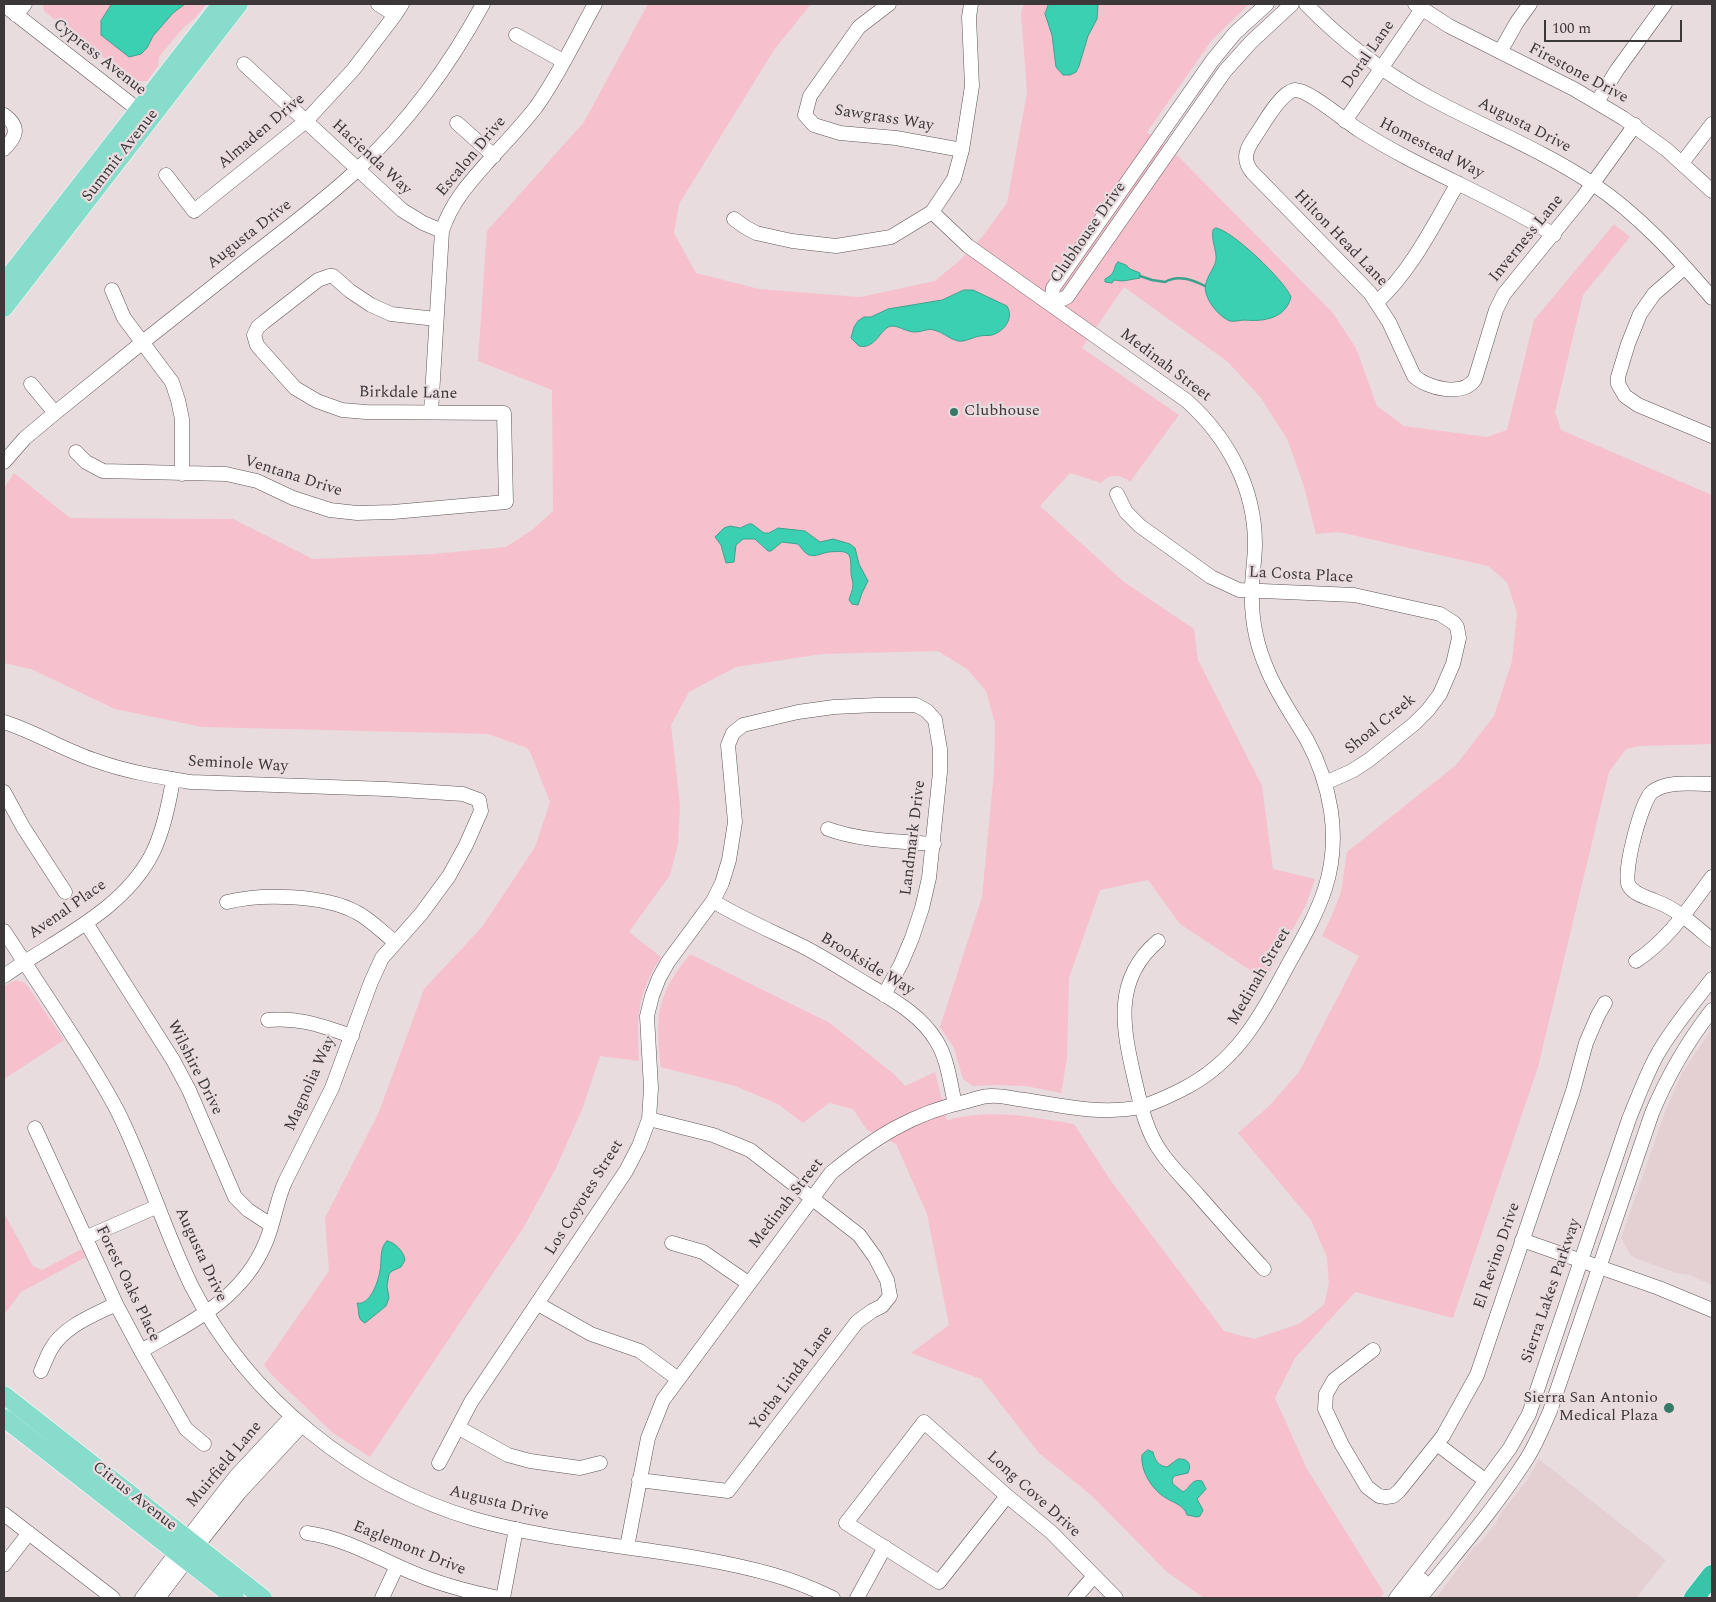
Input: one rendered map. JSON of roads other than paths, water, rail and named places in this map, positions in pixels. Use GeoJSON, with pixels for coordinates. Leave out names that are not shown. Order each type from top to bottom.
{"type":"FeatureCollection","features":[{"type":"Feature","properties":{"kind":"highway"},"geometry":{"type":"LineString","coordinates":[[1694,1598],[1712,1575]]}},
{"type":"Feature","properties":{"kind":"main road","name":"Summit Avenue"},"geometry":{"type":"LineString","coordinates":[[4,308],[221,4]]}},
{"type":"Feature","properties":{"kind":"main road","name":"Summit Avenue"},"geometry":{"type":"LineString","coordinates":[[4,283],[144,114],[239,4]]}},
{"type":"Feature","properties":{"kind":"main road","name":"Citrus Avenue"},"geometry":{"type":"LineString","coordinates":[[4,1395],[263,1598]]}},
{"type":"Feature","properties":{"kind":"main road","name":"Citrus Avenue"},"geometry":{"type":"LineString","coordinates":[[4,1418],[234,1598]]}},
{"type":"Feature","properties":{"kind":"main road"},"geometry":{"type":"LineString","coordinates":[[181,1557],[192,1542]]}},
{"type":"Feature","properties":{"kind":"street"},"geometry":{"type":"LineString","coordinates":[[378,4],[399,9]]}},
{"type":"Feature","properties":{"kind":"street","name":"Augusta Drive"},"geometry":{"type":"LineString","coordinates":[[4,462],[25,438],[55,413],[358,169],[386,141],[427,92],[464,38],[484,4]]}},
{"type":"Feature","properties":{"kind":"street","name":"Escalon Drive"},"geometry":{"type":"LineString","coordinates":[[431,412],[442,231],[448,213],[458,196],[537,105],[595,4]]}},
{"type":"Feature","properties":{"kind":"street","name":"Sawgrass Way"},"geometry":{"type":"LineString","coordinates":[[890,4],[859,27],[810,96],[805,115],[814,125],[840,133],[896,138],[962,150]]}},
{"type":"Feature","properties":{"kind":"street"},"geometry":{"type":"LineString","coordinates":[[734,219],[756,233],[792,241],[836,246],[891,237],[932,212],[954,179],[962,150],[972,86],[969,17],[972,4]]}},
{"type":"Feature","properties":{"kind":"street","name":"Clubhouse Drive"},"geometry":{"type":"LineString","coordinates":[[1051,304],[1053,288],[1204,70],[1231,38],[1267,4]]}},
{"type":"Feature","properties":{"kind":"street","name":"Clubhouse Drive"},"geometry":{"type":"LineString","coordinates":[[1051,304],[1066,297],[1225,71],[1251,42],[1292,4]]}},
{"type":"Feature","properties":{"kind":"street","name":"Augusta Drive"},"geometry":{"type":"LineString","coordinates":[[1306,4],[1332,30],[1382,68],[1433,100],[1538,152],[1593,184],[1625,208],[1653,233],[1685,266],[1712,298]]}},
{"type":"Feature","properties":{"kind":"street"},"geometry":{"type":"LineString","coordinates":[[1500,52],[1530,4]]}},
{"type":"Feature","properties":{"kind":"street"},"geometry":{"type":"LineString","coordinates":[[1597,102],[1617,70],[1665,4]]}},
{"type":"Feature","properties":{"kind":"street","name":"Doral Lane"},"geometry":{"type":"LineString","coordinates":[[1345,121],[1382,68],[1419,6]]}},
{"type":"Feature","properties":{"kind":"street","name":"Firestone Drive"},"geometry":{"type":"LineString","coordinates":[[1419,6],[1444,24],[1597,102],[1635,126],[1682,163],[1712,191]]}},
{"type":"Feature","properties":{"kind":"street","name":"Cypress Avenue"},"geometry":{"type":"LineString","coordinates":[[12,7],[144,114]]}},
{"type":"Feature","properties":{"kind":"street","name":"Almaden Drive"},"geometry":{"type":"LineString","coordinates":[[166,175],[194,211],[306,121],[352,70],[399,9]]}},
{"type":"Feature","properties":{"kind":"street"},"geometry":{"type":"LineString","coordinates":[[516,35],[563,61]]}},
{"type":"Feature","properties":{"kind":"street","name":"Hacienda Way"},"geometry":{"type":"LineString","coordinates":[[244,64],[406,214],[442,231]]}},
{"type":"Feature","properties":{"kind":"street","name":"Homestead Way"},"geometry":{"type":"LineString","coordinates":[[1245,158],[1250,143],[1281,99],[1290,92],[1301,90],[1387,148],[1514,211],[1554,235]]}},
{"type":"Feature","properties":{"kind":"street"},"geometry":{"type":"LineString","coordinates":[[4,115],[15,129],[15,136],[4,149]]}},
{"type":"Feature","properties":{"kind":"street"},"geometry":{"type":"LineString","coordinates":[[457,123],[494,156]]}},
{"type":"Feature","properties":{"kind":"street"},"geometry":{"type":"LineString","coordinates":[[1682,163],[1712,124]]}},
{"type":"Feature","properties":{"kind":"street","name":"Inverness Lane"},"geometry":{"type":"LineString","coordinates":[[1470,386],[1477,374],[1499,302],[1510,286],[1554,235],[1635,126]]}},
{"type":"Feature","properties":{"kind":"street","name":"Hilton Head Lane"},"geometry":{"type":"LineString","coordinates":[[1245,158],[1252,172],[1377,302],[1395,334],[1411,371],[1419,381],[1430,386],[1457,390],[1470,386]]}},
{"type":"Feature","properties":{"kind":"street"},"geometry":{"type":"LineString","coordinates":[[1377,302],[1404,273],[1458,183]]}},
{"type":"Feature","properties":{"kind":"street","name":"Medinah Street"},"geometry":{"type":"LineString","coordinates":[[627,1547],[648,1438],[664,1400],[831,1173],[860,1150],[902,1123],[941,1107],[990,1096],[1090,1109],[1117,1110],[1141,1106],[1176,1093],[1213,1070],[1244,1040],[1263,1012],[1316,914],[1332,862],[1333,835],[1331,809],[1325,783],[1308,742],[1274,684],[1263,659],[1254,623],[1252,592],[1255,543],[1253,518],[1241,475],[1234,458],[1206,419],[1188,402],[968,246],[932,212]]}},
{"type":"Feature","properties":{"kind":"street"},"geometry":{"type":"LineString","coordinates":[[1685,266],[1654,294],[1640,314],[1631,335],[1618,384],[1620,391],[1638,405],[1712,436]]}},
{"type":"Feature","properties":{"kind":"street","name":"Birkdale Lane"},"geometry":{"type":"LineString","coordinates":[[436,319],[391,314],[371,305],[350,291],[334,276],[329,276],[318,280],[264,322],[258,327],[254,335],[257,345],[295,388],[317,401],[342,410],[366,412],[504,413],[506,502]]}},
{"type":"Feature","properties":{"kind":"street"},"geometry":{"type":"LineString","coordinates":[[112,290],[124,318],[172,382],[182,419],[182,474]]}},
{"type":"Feature","properties":{"kind":"street"},"geometry":{"type":"LineString","coordinates":[[31,384],[55,413]]}},
{"type":"Feature","properties":{"kind":"street","name":"Ventana Drive"},"geometry":{"type":"LineString","coordinates":[[76,452],[86,462],[103,471],[226,474],[242,477],[257,481],[330,510],[358,513],[393,512],[506,502]]}},
{"type":"Feature","properties":{"kind":"street","name":"La Costa Place"},"geometry":{"type":"LineString","coordinates":[[1117,494],[1126,512],[1132,519],[1220,582],[1239,590],[1354,595],[1440,614],[1454,623]]}},
{"type":"Feature","properties":{"kind":"street","name":"Shoal Creek"},"geometry":{"type":"LineString","coordinates":[[1325,783],[1352,771],[1369,760],[1414,724],[1428,710],[1443,689],[1453,664],[1459,638],[1457,627],[1454,623]]}},
{"type":"Feature","properties":{"kind":"street","name":"Landmark Drive"},"geometry":{"type":"LineString","coordinates":[[733,733],[738,728],[749,723],[798,712],[834,707],[911,704],[922,707],[932,715],[937,725],[940,749],[930,878],[917,924],[901,964],[884,995]]}},
{"type":"Feature","properties":{"kind":"street","name":"Seminole Way"},"geometry":{"type":"LineString","coordinates":[[4,722],[97,762],[172,779],[191,782],[386,789],[463,794],[479,800]]}},
{"type":"Feature","properties":{"kind":"street","name":"Los Coyotes Street"},"geometry":{"type":"LineString","coordinates":[[439,1464],[471,1402],[626,1171],[639,1146],[649,1119],[651,1088],[647,1016],[652,996],[668,962],[713,901],[726,872],[735,822],[734,796],[728,750],[733,733]]}},
{"type":"Feature","properties":{"kind":"street","name":"Avenal Place"},"geometry":{"type":"LineString","coordinates":[[4,976],[86,922],[122,893],[152,853],[165,818],[172,779]]}},
{"type":"Feature","properties":{"kind":"street"},"geometry":{"type":"LineString","coordinates":[[1712,784],[1673,785],[1659,788],[1652,792],[1641,811],[1626,874],[1628,886],[1636,894],[1665,905],[1712,940]]}},
{"type":"Feature","properties":{"kind":"street"},"geometry":{"type":"LineString","coordinates":[[4,792],[23,827],[65,892]]}},
{"type":"Feature","properties":{"kind":"street","name":"Magnolia Way"},"geometry":{"type":"LineString","coordinates":[[141,1351],[227,1298],[256,1264],[266,1242],[278,1199],[332,1088],[376,969],[395,942],[430,903],[454,868],[481,811],[479,800]]}},
{"type":"Feature","properties":{"kind":"street"},"geometry":{"type":"LineString","coordinates":[[828,828],[841,834],[865,838],[934,844]]}},
{"type":"Feature","properties":{"kind":"street"},"geometry":{"type":"LineString","coordinates":[[1636,961],[1657,945],[1712,877]]}},
{"type":"Feature","properties":{"kind":"street"},"geometry":{"type":"LineString","coordinates":[[227,902],[242,898],[274,898],[304,899],[332,903],[362,916],[395,942]]}},
{"type":"Feature","properties":{"kind":"street","name":"Brookside Way"},"geometry":{"type":"LineString","coordinates":[[713,901],[740,917],[813,952],[884,995],[920,1020],[936,1041],[946,1062],[955,1104]]}},
{"type":"Feature","properties":{"kind":"street","name":"Wilshire Drive"},"geometry":{"type":"LineString","coordinates":[[86,922],[173,1060],[189,1090],[235,1197],[248,1210],[271,1225]]}},
{"type":"Feature","properties":{"kind":"street","name":"Augusta Drive"},"geometry":{"type":"LineString","coordinates":[[4,931],[103,1084],[119,1114],[182,1265],[207,1312],[235,1354],[256,1380],[292,1416],[320,1440],[356,1465],[414,1497],[466,1516],[516,1529],[745,1567],[794,1582],[833,1598]]}},
{"type":"Feature","properties":{"kind":"street"},"geometry":{"type":"LineString","coordinates":[[1158,941],[1145,954],[1133,971],[1125,1001],[1125,1035],[1141,1106],[1152,1136],[1166,1159],[1264,1269]]}},
{"type":"Feature","properties":{"kind":"street","name":"Sierra Lakes Parkway"},"geometry":{"type":"LineString","coordinates":[[1396,1598],[1510,1448],[1529,1414],[1629,1119],[1646,1077],[1672,1032],[1712,979]]}},
{"type":"Feature","properties":{"kind":"street","name":"El Revino Drive"},"geometry":{"type":"LineString","coordinates":[[1373,1350],[1334,1380],[1326,1394],[1325,1409],[1353,1466],[1367,1487],[1379,1496],[1386,1498],[1393,1496],[1399,1491],[1437,1444],[1477,1374],[1573,1091],[1586,1043],[1605,1003]]}},
{"type":"Feature","properties":{"kind":"street"},"geometry":{"type":"LineString","coordinates":[[1420,1598],[1503,1494],[1529,1454],[1550,1412],[1652,1113],[1667,1077],[1687,1044],[1712,1010]]}},
{"type":"Feature","properties":{"kind":"street"},"geometry":{"type":"LineString","coordinates":[[268,1020],[284,1018],[300,1020],[352,1036]]}},
{"type":"Feature","properties":{"kind":"street"},"geometry":{"type":"LineString","coordinates":[[649,1119],[732,1141],[750,1150],[811,1198]]}},
{"type":"Feature","properties":{"kind":"street","name":"Forest Oaks Place"},"geometry":{"type":"LineString","coordinates":[[35,1128],[116,1304],[141,1351],[186,1429],[204,1444]]}},
{"type":"Feature","properties":{"kind":"street","name":"Yorba Linda Lane"},"geometry":{"type":"LineString","coordinates":[[639,1480],[728,1491],[857,1322],[882,1306],[890,1296],[887,1280],[875,1257],[858,1234],[811,1198]]}},
{"type":"Feature","properties":{"kind":"street"},"geometry":{"type":"LineString","coordinates":[[85,1238],[158,1206]]}},
{"type":"Feature","properties":{"kind":"street"},"geometry":{"type":"LineString","coordinates":[[1522,1240],[1659,1288],[1712,1310]]}},
{"type":"Feature","properties":{"kind":"street"},"geometry":{"type":"LineString","coordinates":[[672,1243],[703,1252],[748,1284]]}},
{"type":"Feature","properties":{"kind":"street"},"geometry":{"type":"LineString","coordinates":[[41,1371],[51,1348],[63,1335],[78,1323],[116,1304]]}},
{"type":"Feature","properties":{"kind":"street"},"geometry":{"type":"LineString","coordinates":[[538,1304],[591,1334],[640,1352],[678,1379]]}},
{"type":"Feature","properties":{"kind":"street","name":"Muirfield Lane"},"geometry":{"type":"LineString","coordinates":[[192,1542],[236,1476],[292,1416]]}},
{"type":"Feature","properties":{"kind":"street","name":"Long Cove Drive"},"geometry":{"type":"LineString","coordinates":[[885,1547],[846,1523],[924,1422],[1050,1532],[1116,1598]]}},
{"type":"Feature","properties":{"kind":"street","name":"Muirfield Lane"},"geometry":{"type":"LineString","coordinates":[[192,1542],[302,1425]]}},
{"type":"Feature","properties":{"kind":"street"},"geometry":{"type":"LineString","coordinates":[[459,1428],[508,1454],[530,1461],[580,1468],[600,1463]]}},
{"type":"Feature","properties":{"kind":"street"},"geometry":{"type":"LineString","coordinates":[[1437,1444],[1486,1481]]}},
{"type":"Feature","properties":{"kind":"street"},"geometry":{"type":"LineString","coordinates":[[856,1598],[885,1547],[940,1582],[1007,1496]]}},
{"type":"Feature","properties":{"kind":"street"},"geometry":{"type":"LineString","coordinates":[[4,1514],[114,1598]]}},
{"type":"Feature","properties":{"kind":"street"},"geometry":{"type":"LineString","coordinates":[[1409,1598],[1451,1544],[1457,1520]]}},
{"type":"Feature","properties":{"kind":"street"},"geometry":{"type":"LineString","coordinates":[[503,1598],[516,1529]]}},
{"type":"Feature","properties":{"kind":"street"},"geometry":{"type":"LineString","coordinates":[[4,1565],[29,1533]]}},
{"type":"Feature","properties":{"kind":"street","name":"Eaglemont Drive"},"geometry":{"type":"LineString","coordinates":[[307,1533],[346,1543],[438,1582],[499,1598]]}},
{"type":"Feature","properties":{"kind":"street"},"geometry":{"type":"LineString","coordinates":[[142,1598],[181,1557]]}},
{"type":"Feature","properties":{"kind":"street"},"geometry":{"type":"LineString","coordinates":[[158,1598],[181,1557]]}},
{"type":"Feature","properties":{"kind":"street"},"geometry":{"type":"LineString","coordinates":[[382,1598],[397,1566]]}},
{"type":"Feature","properties":{"kind":"street"},"geometry":{"type":"LineString","coordinates":[[1075,1598],[1094,1576]]}},
{"type":"Feature","properties":{"kind":"waterway"},"geometry":{"type":"LineString","coordinates":[[1140,276],[1165,282],[1180,278],[1205,286]]}},
{"type":"Feature","properties":{"kind":"place","name":"Clubhouse"},"geometry":{"type":"Point","coordinates":[954,412]}},
{"type":"Feature","properties":{"kind":"place","name":"Sierra San Antonio Medical Plaza"},"geometry":{"type":"Point","coordinates":[1669,1408]}}]}
